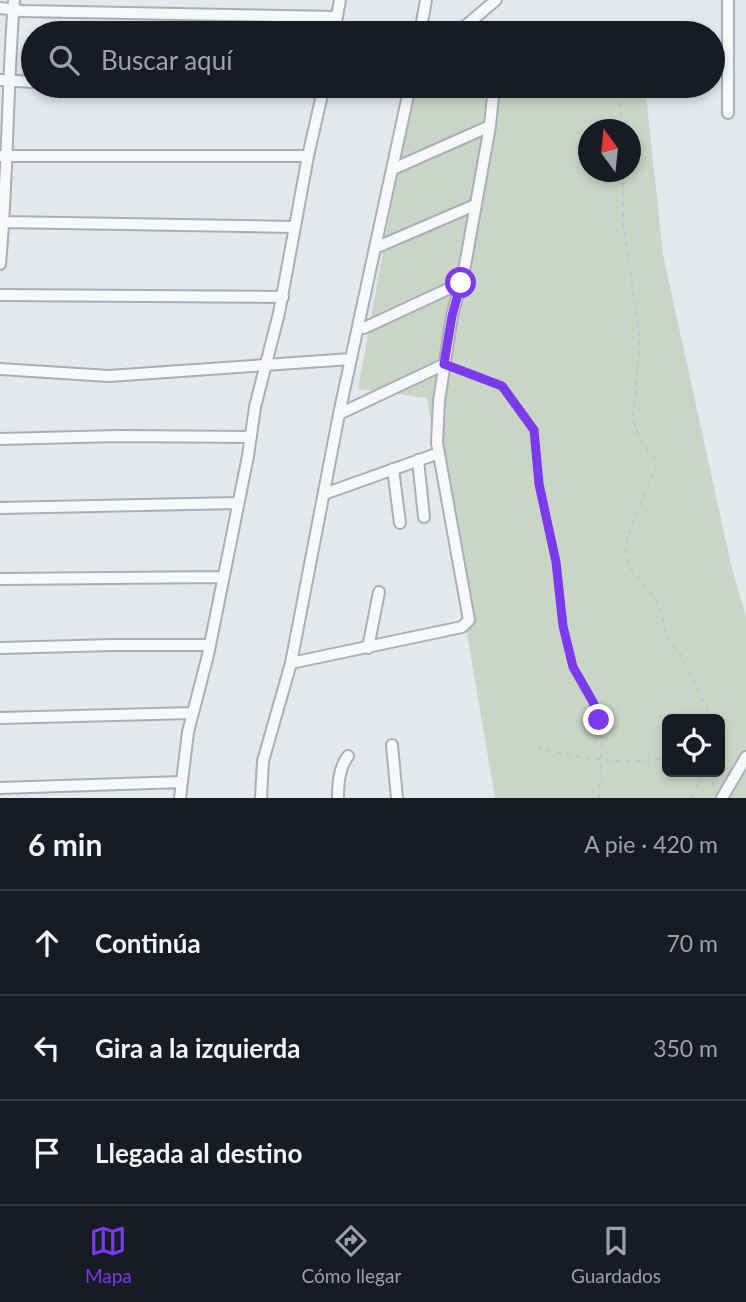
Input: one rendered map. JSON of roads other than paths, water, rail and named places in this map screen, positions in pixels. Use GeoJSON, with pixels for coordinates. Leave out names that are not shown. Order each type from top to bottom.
{"type":"FeatureCollection","features":[{"type":"Feature","properties":{"kind":"street"},"geometry":{"type":"LineString","coordinates":[[336,21],[340,0]]}},
{"type":"Feature","properties":{"kind":"street"},"geometry":{"type":"LineString","coordinates":[[422,21],[426,0]]}},
{"type":"Feature","properties":{"kind":"street"},"geometry":{"type":"LineString","coordinates":[[471,21],[496,0]]}},
{"type":"Feature","properties":{"kind":"street"},"geometry":{"type":"LineString","coordinates":[[727,113],[729,0]]}},
{"type":"Feature","properties":{"kind":"street"},"geometry":{"type":"LineString","coordinates":[[0,8],[14,5],[336,17]]}},
{"type":"Feature","properties":{"kind":"street"},"geometry":{"type":"LineString","coordinates":[[0,264],[4,222],[5,81],[14,5]]}},
{"type":"Feature","properties":{"kind":"street"},"geometry":{"type":"LineString","coordinates":[[180,798],[192,713],[223,577],[255,407],[283,297],[321,98]]}},
{"type":"Feature","properties":{"kind":"street"},"geometry":{"type":"LineString","coordinates":[[261,798],[263,761],[291,663],[339,414],[408,98]]}},
{"type":"Feature","properties":{"kind":"street"},"geometry":{"type":"LineString","coordinates":[[291,663],[462,627],[469,620],[439,453],[439,401],[452,316],[461,283],[490,127],[493,98]]}},
{"type":"Feature","properties":{"kind":"street"},"geometry":{"type":"LineString","coordinates":[[393,169],[490,127]]}},
{"type":"Feature","properties":{"kind":"street"},"geometry":{"type":"LineString","coordinates":[[3,156],[308,156]]}},
{"type":"Feature","properties":{"kind":"street"},"geometry":{"type":"LineString","coordinates":[[375,248],[475,205]]}},
{"type":"Feature","properties":{"kind":"street"},"geometry":{"type":"LineString","coordinates":[[4,222],[295,227]]}},
{"type":"Feature","properties":{"kind":"street"},"geometry":{"type":"LineString","coordinates":[[358,328],[364,328],[461,283]]}},
{"type":"Feature","properties":{"kind":"street"},"geometry":{"type":"LineString","coordinates":[[0,295],[283,297]]}},
{"type":"Feature","properties":{"kind":"street"},"geometry":{"type":"LineString","coordinates":[[0,369],[109,376],[351,359]]}},
{"type":"Feature","properties":{"kind":"street"},"geometry":{"type":"LineString","coordinates":[[339,414],[444,364]]}},
{"type":"Feature","properties":{"kind":"street"},"geometry":{"type":"LineString","coordinates":[[0,439],[251,437]]}},
{"type":"Feature","properties":{"kind":"street"},"geometry":{"type":"LineString","coordinates":[[324,494],[439,453]]}},
{"type":"Feature","properties":{"kind":"street"},"geometry":{"type":"LineString","coordinates":[[418,460],[424,517]]}},
{"type":"Feature","properties":{"kind":"street"},"geometry":{"type":"LineString","coordinates":[[393,469],[400,523]]}},
{"type":"Feature","properties":{"kind":"street"},"geometry":{"type":"LineString","coordinates":[[0,508],[237,503]]}},
{"type":"Feature","properties":{"kind":"street"},"geometry":{"type":"LineString","coordinates":[[0,579],[223,577]]}},
{"type":"Feature","properties":{"kind":"street"},"geometry":{"type":"LineString","coordinates":[[368,648],[379,592]]}},
{"type":"Feature","properties":{"kind":"street"},"geometry":{"type":"LineString","coordinates":[[0,648],[209,645]]}},
{"type":"Feature","properties":{"kind":"street"},"geometry":{"type":"LineString","coordinates":[[0,718],[192,713]]}},
{"type":"Feature","properties":{"kind":"street"},"geometry":{"type":"LineString","coordinates":[[392,745],[397,798]]}},
{"type":"Feature","properties":{"kind":"street"},"geometry":{"type":"LineString","coordinates":[[338,798],[340,772],[348,756]]}},
{"type":"Feature","properties":{"kind":"street"},"geometry":{"type":"LineString","coordinates":[[720,798],[746,758]]}},
{"type":"Feature","properties":{"kind":"street"},"geometry":{"type":"LineString","coordinates":[[0,788],[182,782]]}}]}
